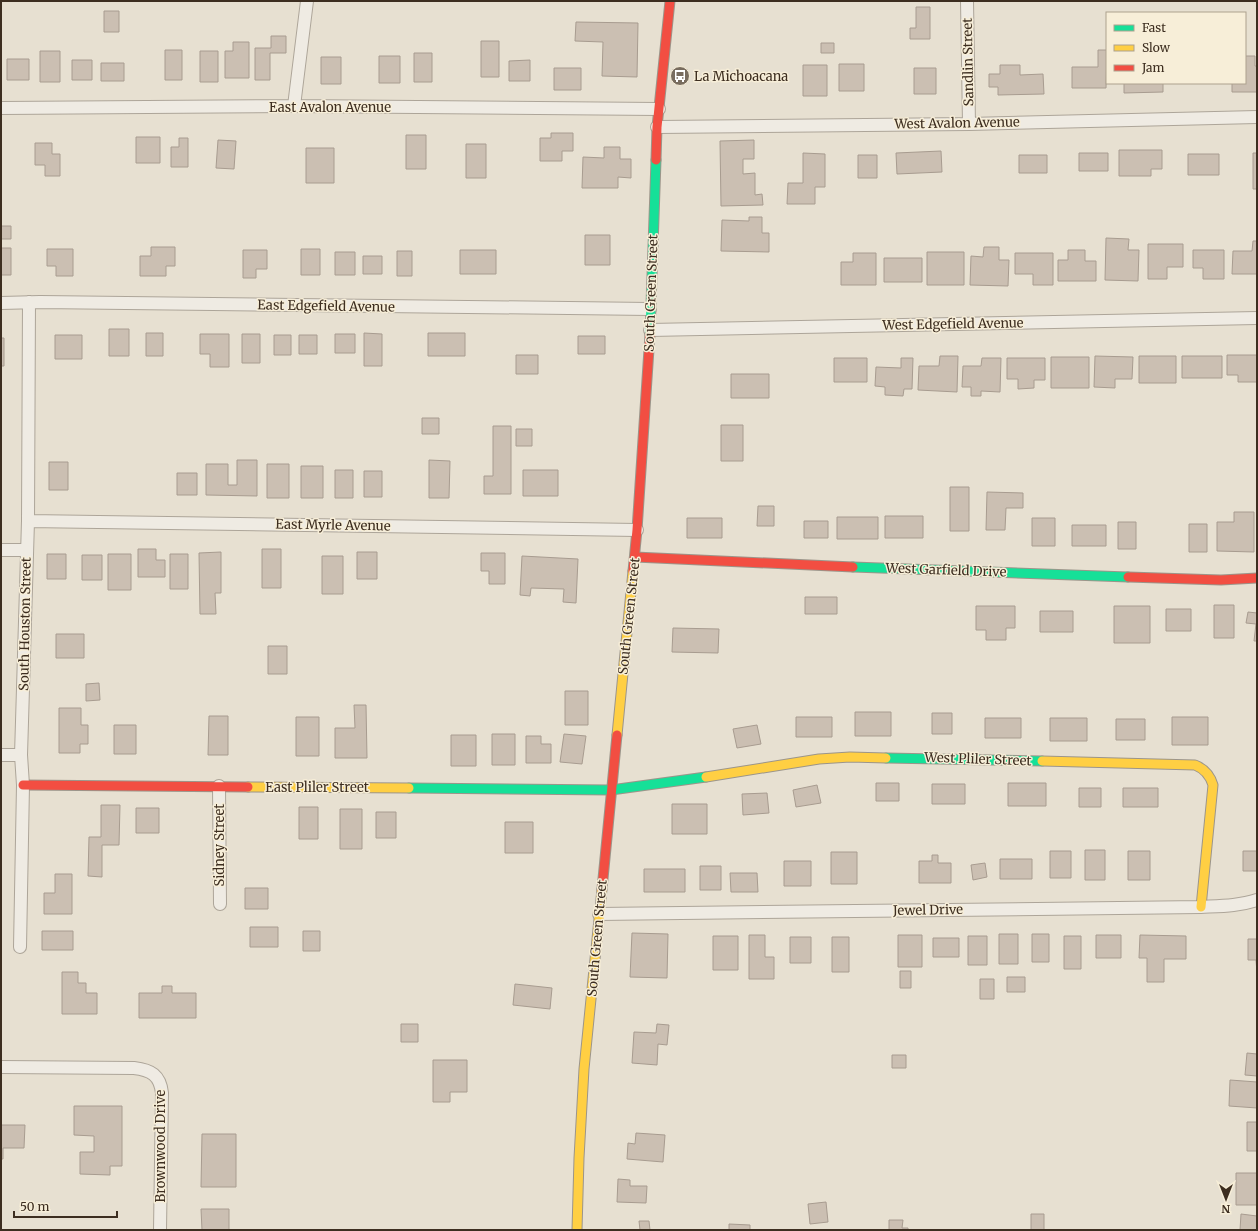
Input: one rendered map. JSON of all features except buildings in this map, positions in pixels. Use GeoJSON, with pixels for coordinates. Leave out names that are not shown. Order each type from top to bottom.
{"type":"FeatureCollection","features":[{"type":"Feature","properties":{"kind":"street"},"geometry":{"type":"LineString","coordinates":[[294,106],[306,1]]}},
{"type":"Feature","properties":{"kind":"street","name":"South Green Street"},"geometry":{"type":"LineString","coordinates":[[577,1230],[583,1088],[635,557],[650,330],[657,127],[670,1]]}},
{"type":"Feature","properties":{"kind":"street","name":"Sandlin Street"},"geometry":{"type":"LineString","coordinates":[[967,1],[969,124]]}},
{"type":"Feature","properties":{"kind":"street","name":"East Avalon Avenue"},"geometry":{"type":"LineString","coordinates":[[1,108],[294,106],[659,109]]}},
{"type":"Feature","properties":{"kind":"street","name":"West Avalon Avenue"},"geometry":{"type":"LineString","coordinates":[[657,127],[969,124],[1257,118]]}},
{"type":"Feature","properties":{"kind":"street","name":"East Edgefield Avenue"},"geometry":{"type":"LineString","coordinates":[[1,304],[29,302],[650,310]]}},
{"type":"Feature","properties":{"kind":"street","name":"South Houston Street"},"geometry":{"type":"LineString","coordinates":[[20,947],[23,785],[21,755],[28,521],[29,302]]}},
{"type":"Feature","properties":{"kind":"street","name":"West Edgefield Avenue"},"geometry":{"type":"LineString","coordinates":[[650,330],[1257,318]]}},
{"type":"Feature","properties":{"kind":"street","name":"East Myrle Avenue"},"geometry":{"type":"LineString","coordinates":[[28,521],[637,530]]}},
{"type":"Feature","properties":{"kind":"street"},"geometry":{"type":"LineString","coordinates":[[1,550],[26,550]]}},
{"type":"Feature","properties":{"kind":"street","name":"West Garfield Drive"},"geometry":{"type":"LineString","coordinates":[[635,557],[1000,573],[1221,580],[1257,578]]}},
{"type":"Feature","properties":{"kind":"street"},"geometry":{"type":"LineString","coordinates":[[1,755],[21,755]]}},
{"type":"Feature","properties":{"kind":"street","name":"West Pliler Street"},"geometry":{"type":"LineString","coordinates":[[612,790],[814,760],[850,757],[1195,765],[1206,771],[1210,776],[1213,785],[1201,907]]}},
{"type":"Feature","properties":{"kind":"street","name":"East Pliler Street"},"geometry":{"type":"LineString","coordinates":[[23,785],[612,790]]}},
{"type":"Feature","properties":{"kind":"street","name":"Sidney Street"},"geometry":{"type":"LineString","coordinates":[[219,786],[220,904]]}},
{"type":"Feature","properties":{"kind":"street","name":"Jewel Drive"},"geometry":{"type":"LineString","coordinates":[[599,914],[1201,907],[1226,906],[1248,903],[1257,900]]}},
{"type":"Feature","properties":{"kind":"street","name":"Brownwood Drive"},"geometry":{"type":"LineString","coordinates":[[1,1067],[134,1068],[148,1070],[154,1074],[160,1082],[162,1093],[160,1230]]}},
{"type":"Feature","properties":{"kind":"traffic: fast"},"geometry":{"type":"LineString","coordinates":[[650,334],[656,160]]}},
{"type":"Feature","properties":{"kind":"traffic: fast"},"geometry":{"type":"LineString","coordinates":[[853,567],[1128,577]]}},
{"type":"Feature","properties":{"kind":"traffic: fast"},"geometry":{"type":"LineString","coordinates":[[886,758],[1042,761]]}},
{"type":"Feature","properties":{"kind":"traffic: fast"},"geometry":{"type":"LineString","coordinates":[[409,788],[611,790],[706,777]]}},
{"type":"Feature","properties":{"kind":"traffic: slow"},"geometry":{"type":"LineString","coordinates":[[617,735],[633,571]]}},
{"type":"Feature","properties":{"kind":"traffic: slow"},"geometry":{"type":"LineString","coordinates":[[706,777],[819,759],[850,757],[886,758]]}},
{"type":"Feature","properties":{"kind":"traffic: slow"},"geometry":{"type":"LineString","coordinates":[[1042,761],[1195,765],[1202,768],[1209,775],[1213,785],[1201,907]]}},
{"type":"Feature","properties":{"kind":"traffic: slow"},"geometry":{"type":"LineString","coordinates":[[248,787],[409,788]]}},
{"type":"Feature","properties":{"kind":"traffic: slow"},"geometry":{"type":"LineString","coordinates":[[577,1230],[584,1069],[602,889]]}},
{"type":"Feature","properties":{"kind":"traffic: jam"},"geometry":{"type":"LineString","coordinates":[[656,160],[657,127],[670,1]]}},
{"type":"Feature","properties":{"kind":"traffic: jam"},"geometry":{"type":"LineString","coordinates":[[633,571],[650,334]]}},
{"type":"Feature","properties":{"kind":"traffic: jam"},"geometry":{"type":"LineString","coordinates":[[635,557],[853,567]]}},
{"type":"Feature","properties":{"kind":"traffic: jam"},"geometry":{"type":"LineString","coordinates":[[1128,577],[1221,580],[1257,578]]}},
{"type":"Feature","properties":{"kind":"traffic: jam"},"geometry":{"type":"LineString","coordinates":[[602,889],[617,735]]}},
{"type":"Feature","properties":{"kind":"traffic: jam"},"geometry":{"type":"LineString","coordinates":[[23,785],[248,787]]}},
{"type":"Feature","properties":{"kind":"place","name":"La Michoacana"},"geometry":{"type":"Point","coordinates":[680,76]}}]}
